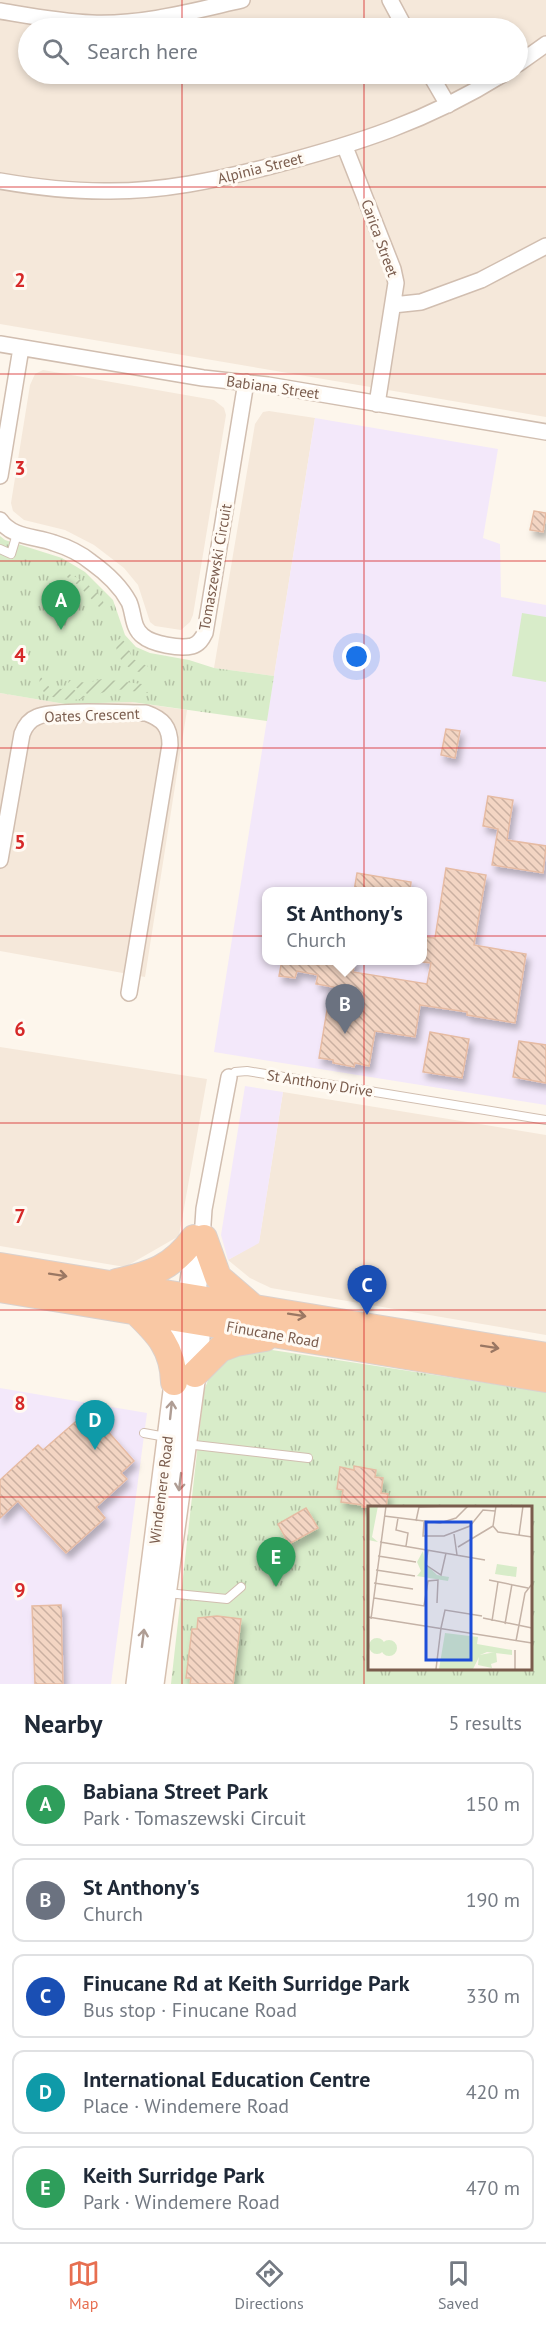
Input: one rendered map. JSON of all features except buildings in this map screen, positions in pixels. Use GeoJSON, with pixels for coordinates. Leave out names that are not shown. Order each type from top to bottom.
{"type":"FeatureCollection","features":[{"type":"Feature","properties":{"kind":"highway"},"geometry":{"type":"LineString","coordinates":[[108,1284],[155,1272],[177,1259],[199,1238],[218,1277],[254,1308]]}},
{"type":"Feature","properties":{"kind":"highway","name":"Finucane Road"},"geometry":{"type":"LineString","coordinates":[[0,1266],[108,1284],[284,1336],[546,1379]]}},
{"type":"Feature","properties":{"kind":"highway","name":"Finucane Road"},"geometry":{"type":"LineString","coordinates":[[0,1289],[135,1311],[254,1308],[546,1356]]}},
{"type":"Feature","properties":{"kind":"highway"},"geometry":{"type":"LineString","coordinates":[[135,1311],[159,1334],[172,1360],[185,1378],[220,1349],[236,1343],[284,1336]]}},
{"type":"Feature","properties":{"kind":"main road","name":"Windemere Road"},"geometry":{"type":"LineString","coordinates":[[137,1684],[157,1592],[192,1309]]}},
{"type":"Feature","properties":{"kind":"main road","name":"Windemere Road"},"geometry":{"type":"LineString","coordinates":[[153,1684],[157,1592]]}},
{"type":"Feature","properties":{"kind":"street"},"geometry":{"type":"LineString","coordinates":[[155,18],[242,0]]}},
{"type":"Feature","properties":{"kind":"street"},"geometry":{"type":"LineString","coordinates":[[390,0],[400,18]]}},
{"type":"Feature","properties":{"kind":"street"},"geometry":{"type":"LineString","coordinates":[[0,11],[54,18]]}},
{"type":"Feature","properties":{"kind":"street"},"geometry":{"type":"LineString","coordinates":[[528,57],[546,44]]}},
{"type":"Feature","properties":{"kind":"street"},"geometry":{"type":"LineString","coordinates":[[436,84],[448,105]]}},
{"type":"Feature","properties":{"kind":"street","name":"Alpinia Street"},"geometry":{"type":"LineString","coordinates":[[0,182],[43,188],[106,191],[160,188],[217,180],[345,147],[407,124],[485,84]]}},
{"type":"Feature","properties":{"kind":"street","name":"Carica Street"},"geometry":{"type":"LineString","coordinates":[[345,147],[393,268],[396,283],[377,404]]}},
{"type":"Feature","properties":{"kind":"street"},"geometry":{"type":"LineString","coordinates":[[393,305],[421,302],[481,280],[546,246]]}},
{"type":"Feature","properties":{"kind":"street","name":"Babiana Street"},"geometry":{"type":"LineString","coordinates":[[0,344],[546,432]]}},
{"type":"Feature","properties":{"kind":"street"},"geometry":{"type":"LineString","coordinates":[[0,476],[21,348]]}},
{"type":"Feature","properties":{"kind":"street","name":"Tomaszewski Circuit"},"geometry":{"type":"LineString","coordinates":[[0,520],[7,529],[17,534],[52,542],[73,550],[92,562],[112,580],[126,597],[136,628],[143,637],[153,642],[182,646],[192,646],[200,642],[205,633],[246,382]]}},
{"type":"Feature","properties":{"kind":"street","name":"Oates Crescent"},"geometry":{"type":"LineString","coordinates":[[0,860],[22,734],[31,720],[48,714],[146,713],[158,717],[166,725],[170,735],[170,745],[129,993]]}},
{"type":"Feature","properties":{"kind":"street","name":"St Anthony Drive"},"geometry":{"type":"LineString","coordinates":[[192,1309],[199,1238],[229,1077]]}},
{"type":"Feature","properties":{"kind":"lane"},"geometry":{"type":"LineString","coordinates":[[0,549],[10,554],[17,534]]}},
{"type":"Feature","properties":{"kind":"lane","name":"St Anthony Drive"},"geometry":{"type":"LineString","coordinates":[[229,1077],[235,1072],[248,1071],[546,1120]]}},
{"type":"Feature","properties":{"kind":"lane"},"geometry":{"type":"LineString","coordinates":[[144,1433],[177,1440],[308,1458]]}},
{"type":"Feature","properties":{"kind":"lane"},"geometry":{"type":"LineString","coordinates":[[157,1592],[227,1599],[241,1587]]}},
{"type":"Feature","properties":{"kind":"shaded area"},"geometry":{"type":"Polygon","coordinates":[[[0,0],[546,0],[546,417],[0,324],[0,0]]]}},
{"type":"Feature","properties":{"kind":"shaded area"},"geometry":{"type":"Polygon","coordinates":[[[43,370],[214,400],[224,408],[226,415],[193,615],[190,622],[181,630],[155,626],[150,622],[138,585],[124,568],[94,545],[65,530],[24,520],[13,511],[11,503],[30,385],[35,374],[43,370]]]}},
{"type":"Feature","properties":{"kind":"shaded area"},"geometry":{"type":"Polygon","coordinates":[[[263,412],[315,418],[274,676],[214,668],[255,424],[263,412]]]}},
{"type":"Feature","properties":{"kind":"shaded area"},"geometry":{"type":"Polygon","coordinates":[[[315,418],[498,449],[483,538],[500,544],[501,597],[546,605],[546,1105],[214,1052],[315,418]]]}},
{"type":"Feature","properties":{"kind":"shaded area"},"geometry":{"type":"Polygon","coordinates":[[[0,693],[65,704],[131,702],[187,710],[145,977],[0,951],[0,693]]]}},
{"type":"Feature","properties":{"kind":"shaded area"},"geometry":{"type":"Polygon","coordinates":[[[0,1047],[207,1079],[179,1236],[125,1267],[0,1246],[0,1047]]]}},
{"type":"Feature","properties":{"kind":"shaded area"},"geometry":{"type":"Polygon","coordinates":[[[245,1086],[283,1092],[259,1243],[228,1260],[221,1235],[245,1086]]]}},
{"type":"Feature","properties":{"kind":"shaded area"},"geometry":{"type":"Polygon","coordinates":[[[283,1092],[546,1135],[546,1335],[271,1288],[250,1278],[228,1260],[259,1242],[283,1092]]]}},
{"type":"Feature","properties":{"kind":"shaded area"},"geometry":{"type":"Polygon","coordinates":[[[0,1388],[147,1413],[111,1684],[0,1684],[0,1388]]]}},
{"type":"Feature","properties":{"kind":"green space"},"geometry":{"type":"Polygon","coordinates":[[[0,536],[5,540],[62,558],[85,572],[113,600],[125,635],[136,647],[150,653],[189,660],[214,668],[274,676],[267,721],[132,702],[65,704],[0,693],[0,536]]]}},
{"type":"Feature","properties":{"kind":"green space"},"geometry":{"type":"Polygon","coordinates":[[[60,572],[72,575],[86,583],[98,594],[104,604],[100,608],[78,585],[60,572]]]}},
{"type":"Feature","properties":{"kind":"green space"},"geometry":{"type":"Polygon","coordinates":[[[522,613],[546,617],[546,682],[512,676],[522,613]]]}},
{"type":"Feature","properties":{"kind":"green space"},"geometry":{"type":"Polygon","coordinates":[[[119,639],[124,641],[133,659],[151,668],[151,673],[138,672],[122,661],[116,649],[116,642],[119,639]]]}},
{"type":"Feature","properties":{"kind":"green space"},"geometry":{"type":"Polygon","coordinates":[[[40,676],[50,688],[62,689],[68,685],[85,698],[67,700],[53,697],[42,691],[39,686],[40,676]]]}},
{"type":"Feature","properties":{"kind":"green space"},"geometry":{"type":"Polygon","coordinates":[[[102,679],[142,684],[148,693],[115,689],[91,696],[68,683],[69,680],[87,683],[102,679]]]}},
{"type":"Feature","properties":{"kind":"green space"},"geometry":{"type":"Polygon","coordinates":[[[259,1348],[546,1392],[546,1684],[171,1684],[204,1390],[212,1371],[225,1360],[259,1348]]]}},
{"type":"Feature","properties":{"kind":"place","name":"Babiana Street Park"},"geometry":{"type":"Point","coordinates":[61,630]}},
{"type":"Feature","properties":{"kind":"place","name":"St Anthony's"},"geometry":{"type":"Point","coordinates":[345,1034]}},
{"type":"Feature","properties":{"kind":"place","name":"Finucane Rd at Keith Surridge Park"},"geometry":{"type":"Point","coordinates":[367,1315]}},
{"type":"Feature","properties":{"kind":"place","name":"International Education Centre"},"geometry":{"type":"Point","coordinates":[95,1450]}},
{"type":"Feature","properties":{"kind":"place","name":"Keith Surridge Park"},"geometry":{"type":"Point","coordinates":[276,1587]}}]}
